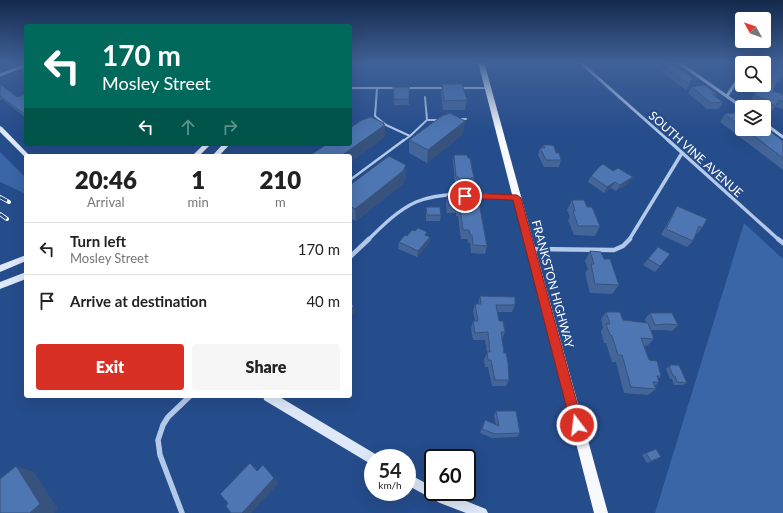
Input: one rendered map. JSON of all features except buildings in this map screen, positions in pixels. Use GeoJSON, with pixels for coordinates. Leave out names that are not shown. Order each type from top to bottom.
{"type":"FeatureCollection","features":[{"type":"Feature","properties":{"kind":"main road","name":"FRANKSTON HIGHWAY"},"geometry":{"type":"LineString","coordinates":[[488,88],[601,513]]}},
{"type":"Feature","properties":{"kind":"street","name":"SOUTH VINE AVENUE"},"geometry":{"type":"LineString","coordinates":[[607,86],[783,243]]}},
{"type":"Feature","properties":{"kind":"street"},"geometry":{"type":"LineString","coordinates":[[713,86],[735,102]]}},
{"type":"Feature","properties":{"kind":"street"},"geometry":{"type":"LineString","coordinates":[[727,96],[734,86]]}},
{"type":"Feature","properties":{"kind":"street"},"geometry":{"type":"LineString","coordinates":[[0,128],[25,154]]}},
{"type":"Feature","properties":{"kind":"street"},"geometry":{"type":"LineString","coordinates":[[771,128],[783,137]]}},
{"type":"Feature","properties":{"kind":"street"},"geometry":{"type":"LineString","coordinates":[[197,154],[206,146]]}},
{"type":"Feature","properties":{"kind":"street"},"geometry":{"type":"LineString","coordinates":[[217,154],[225,146]]}},
{"type":"Feature","properties":{"kind":"street"},"geometry":{"type":"LineString","coordinates":[[530,249],[608,250],[623,246],[631,237],[682,153]]}},
{"type":"Feature","properties":{"kind":"street"},"geometry":{"type":"LineString","coordinates":[[352,255],[393,218],[411,205],[422,200],[465,196],[517,198]]}},
{"type":"Feature","properties":{"kind":"street"},"geometry":{"type":"LineString","coordinates":[[0,269],[24,259]]}},
{"type":"Feature","properties":{"kind":"street"},"geometry":{"type":"LineString","coordinates":[[0,286],[24,276]]}},
{"type":"Feature","properties":{"kind":"street"},"geometry":{"type":"LineString","coordinates":[[182,513],[160,455],[158,440],[163,425],[168,417],[188,398]]}},
{"type":"Feature","properties":{"kind":"street"},"geometry":{"type":"LineString","coordinates":[[271,398],[364,454]]}},
{"type":"Feature","properties":{"kind":"street"},"geometry":{"type":"LineString","coordinates":[[416,484],[444,499],[482,513]]}},
{"type":"Feature","properties":{"kind":"lane"},"geometry":{"type":"LineString","coordinates":[[352,88],[488,88]]}},
{"type":"Feature","properties":{"kind":"lane"},"geometry":{"type":"LineString","coordinates":[[377,88],[375,116],[377,119],[410,136]]}},
{"type":"Feature","properties":{"kind":"lane"},"geometry":{"type":"LineString","coordinates":[[352,179],[423,125],[427,120],[425,97]]}},
{"type":"Feature","properties":{"kind":"lane"},"geometry":{"type":"LineString","coordinates":[[427,120],[442,119]]}},
{"type":"Feature","properties":{"kind":"lane"},"geometry":{"type":"LineString","coordinates":[[458,119],[466,119]]}},
{"type":"Feature","properties":{"kind":"shaded area"},"geometry":{"type":"Polygon","coordinates":[[[0,152],[24,176],[24,193],[0,182],[0,152]]]}},
{"type":"Feature","properties":{"kind":"shaded area"},"geometry":{"type":"Polygon","coordinates":[[[744,223],[783,259],[783,513],[655,513],[744,223]]]}},
{"type":"Feature","properties":{"kind":"railway"},"geometry":{"type":"LineString","coordinates":[[0,197],[9,202]]}},
{"type":"Feature","properties":{"kind":"railway"},"geometry":{"type":"LineString","coordinates":[[0,214],[7,219]]}},
{"type":"Feature","properties":{"kind":"route"},"geometry":{"type":"LineString","coordinates":[[465,196],[517,198],[577,425]]}}]}
